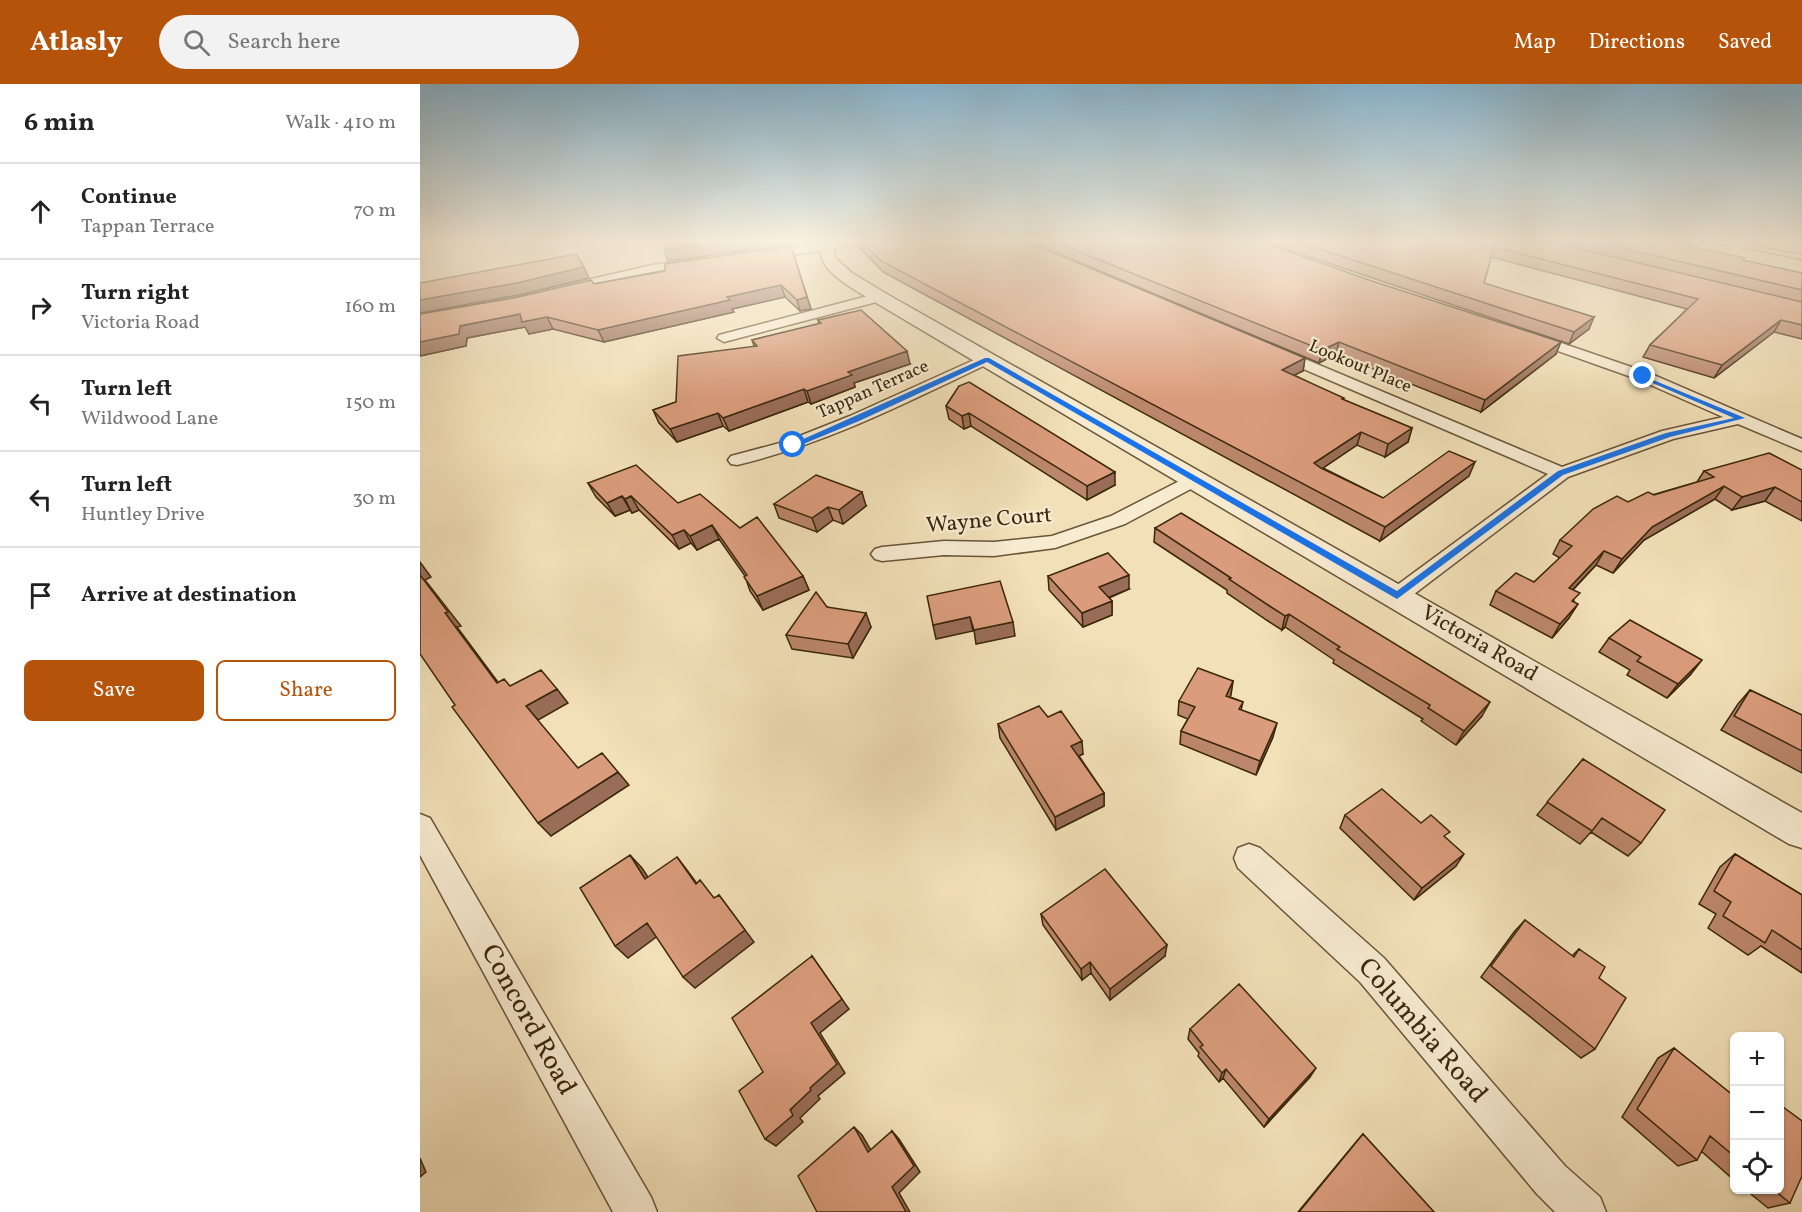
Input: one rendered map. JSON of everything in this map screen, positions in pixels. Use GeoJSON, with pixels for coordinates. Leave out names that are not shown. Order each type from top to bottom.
{"type":"FeatureCollection","features":[{"type":"Feature","properties":{"kind":"street"},"geometry":{"type":"LineString","coordinates":[[534,298],[557,293]]}},
{"type":"Feature","properties":{"kind":"street","name":"Victoria Road"},"geometry":{"type":"LineString","coordinates":[[872,293],[1802,832]]}},
{"type":"Feature","properties":{"kind":"street"},"geometry":{"type":"LineString","coordinates":[[724,338],[879,297]]}},
{"type":"Feature","properties":{"kind":"street"},"geometry":{"type":"LineString","coordinates":[[1517,332],[1643,376],[1802,446]]}},
{"type":"Feature","properties":{"kind":"street","name":"Lookout Place"},"geometry":{"type":"LineString","coordinates":[[1265,347],[1561,473]]}},
{"type":"Feature","properties":{"kind":"street","name":"Tappan Terrace"},"geometry":{"type":"LineString","coordinates":[[737,460],[793,445],[856,420],[987,359]]}},
{"type":"Feature","properties":{"kind":"street"},"geometry":{"type":"LineString","coordinates":[[1397,596],[1561,473],[1668,435],[1741,418]]}},
{"type":"Feature","properties":{"kind":"street","name":"Wayne Court"},"geometry":{"type":"LineString","coordinates":[[882,554],[944,548],[994,549],[1056,542],[1118,520],[1195,479]]}},
{"type":"Feature","properties":{"kind":"street","name":"Concord Road"},"geometry":{"type":"LineString","coordinates":[[420,828],[636,1212]]}},
{"type":"Feature","properties":{"kind":"street","name":"Columbia Road"},"geometry":{"type":"LineString","coordinates":[[1249,858],[1372,970],[1551,1180],[1586,1212]]}},
{"type":"Feature","properties":{"kind":"building"},"geometry":{"type":"Polygon","coordinates":[[[420,293],[462,293],[420,300],[420,293]]]}},
{"type":"Feature","properties":{"kind":"building"},"geometry":{"type":"Polygon","coordinates":[[[537,293],[747,293],[727,297],[730,300],[598,330],[547,317],[522,322],[520,314],[460,326],[459,334],[420,342],[420,314],[537,293]]]}},
{"type":"Feature","properties":{"kind":"building"},"geometry":{"type":"Polygon","coordinates":[[[789,293],[806,293],[807,297],[797,300],[789,293]]]}},
{"type":"Feature","properties":{"kind":"building"},"geometry":{"type":"Polygon","coordinates":[[[941,293],[1149,293],[1305,358],[1282,370],[1344,398],[1342,399],[1412,428],[1388,444],[1361,432],[1314,463],[1321,468],[1383,498],[1449,451],[1475,462],[1385,527],[941,293]]]}},
{"type":"Feature","properties":{"kind":"building"},"geometry":{"type":"Polygon","coordinates":[[[1180,293],[1408,293],[1561,342],[1485,400],[1339,342],[1322,350],[1180,293]]]}},
{"type":"Feature","properties":{"kind":"building"},"geometry":{"type":"Polygon","coordinates":[[[1453,293],[1515,293],[1594,317],[1574,332],[1453,293]]]}},
{"type":"Feature","properties":{"kind":"building"},"geometry":{"type":"Polygon","coordinates":[[[1673,293],[1763,293],[1802,302],[1802,325],[1781,320],[1722,365],[1650,345],[1698,299],[1673,293]]]}},
{"type":"Feature","properties":{"kind":"building"},"geometry":{"type":"Polygon","coordinates":[[[861,310],[907,351],[848,372],[852,375],[807,391],[804,389],[723,418],[718,413],[670,429],[653,410],[676,402],[678,356],[757,346],[752,340],[821,323],[818,320],[861,310]]]}},
{"type":"Feature","properties":{"kind":"building"},"geometry":{"type":"Polygon","coordinates":[[[969,382],[1115,472],[1087,486],[969,413],[962,416],[946,406],[959,386],[969,382]]]}},
{"type":"Feature","properties":{"kind":"building"},"geometry":{"type":"Polygon","coordinates":[[[1769,453],[1802,470],[1802,502],[1775,487],[1742,497],[1724,486],[1652,527],[1622,559],[1604,551],[1569,588],[1580,593],[1572,601],[1578,604],[1560,624],[1496,591],[1516,573],[1534,582],[1572,546],[1560,540],[1593,509],[1617,496],[1628,502],[1648,492],[1654,495],[1714,477],[1704,471],[1769,453]]]}},
{"type":"Feature","properties":{"kind":"building"},"geometry":{"type":"Polygon","coordinates":[[[636,465],[678,503],[700,494],[740,528],[757,517],[803,576],[757,596],[744,577],[747,575],[712,525],[690,536],[684,530],[672,535],[631,496],[625,499],[622,496],[607,503],[588,483],[636,465]]]}},
{"type":"Feature","properties":{"kind":"building"},"geometry":{"type":"Polygon","coordinates":[[[816,475],[862,492],[839,510],[828,507],[812,518],[774,504],[816,475]]]}},
{"type":"Feature","properties":{"kind":"building"},"geometry":{"type":"Polygon","coordinates":[[[1181,513],[1490,702],[1464,731],[1428,708],[1430,705],[1337,649],[1340,647],[1289,614],[1285,616],[1271,607],[1155,528],[1181,513]]]}},
{"type":"Feature","properties":{"kind":"building"},"geometry":{"type":"Polygon","coordinates":[[[1108,553],[1129,575],[1099,587],[1112,601],[1082,613],[1048,576],[1108,553]]]}},
{"type":"Feature","properties":{"kind":"building"},"geometry":{"type":"Polygon","coordinates":[[[420,575],[497,683],[504,679],[510,686],[541,670],[557,689],[526,706],[578,768],[602,753],[618,772],[538,823],[452,707],[455,705],[420,654],[420,575]]]}},
{"type":"Feature","properties":{"kind":"building"},"geometry":{"type":"Polygon","coordinates":[[[1000,581],[1013,622],[974,630],[970,617],[933,625],[927,596],[1000,581]]]}},
{"type":"Feature","properties":{"kind":"building"},"geometry":{"type":"Polygon","coordinates":[[[816,592],[827,607],[866,613],[848,644],[786,635],[816,592]]]}},
{"type":"Feature","properties":{"kind":"building"},"geometry":{"type":"Polygon","coordinates":[[[1630,620],[1702,660],[1678,684],[1637,661],[1641,657],[1609,638],[1630,620]]]}},
{"type":"Feature","properties":{"kind":"building"},"geometry":{"type":"Polygon","coordinates":[[[1198,668],[1233,681],[1226,696],[1243,702],[1239,709],[1277,723],[1260,761],[1181,731],[1195,707],[1179,701],[1198,668]]]}},
{"type":"Feature","properties":{"kind":"building"},"geometry":{"type":"Polygon","coordinates":[[[1750,690],[1802,715],[1802,751],[1734,716],[1750,690]]]}},
{"type":"Feature","properties":{"kind":"building"},"geometry":{"type":"Polygon","coordinates":[[[1039,706],[1048,717],[1061,711],[1082,741],[1071,746],[1104,793],[1055,817],[998,724],[1039,706]]]}},
{"type":"Feature","properties":{"kind":"building"},"geometry":{"type":"Polygon","coordinates":[[[1583,759],[1665,810],[1641,843],[1602,818],[1592,831],[1547,802],[1583,759]]]}},
{"type":"Feature","properties":{"kind":"building"},"geometry":{"type":"Polygon","coordinates":[[[1382,789],[1421,823],[1431,815],[1450,832],[1444,836],[1464,854],[1422,888],[1345,815],[1382,789]]]}},
{"type":"Feature","properties":{"kind":"building"},"geometry":{"type":"Polygon","coordinates":[[[1735,854],[1802,895],[1802,950],[1772,930],[1765,943],[1723,916],[1731,902],[1714,891],[1735,854]]]}},
{"type":"Feature","properties":{"kind":"building"},"geometry":{"type":"Polygon","coordinates":[[[630,855],[645,879],[677,857],[696,884],[700,880],[714,898],[719,895],[745,930],[683,977],[647,923],[615,946],[580,888],[630,855]]]}},
{"type":"Feature","properties":{"kind":"building"},"geometry":{"type":"Polygon","coordinates":[[[1105,869],[1167,945],[1110,989],[1090,962],[1081,969],[1041,914],[1105,869]]]}},
{"type":"Feature","properties":{"kind":"building"},"geometry":{"type":"Polygon","coordinates":[[[1525,920],[1574,957],[1579,949],[1605,967],[1599,978],[1626,998],[1595,1049],[1491,966],[1525,920]]]}},
{"type":"Feature","properties":{"kind":"building"},"geometry":{"type":"Polygon","coordinates":[[[812,956],[842,999],[811,1023],[837,1064],[790,1110],[793,1115],[765,1139],[739,1091],[763,1072],[732,1018],[812,956]]]}},
{"type":"Feature","properties":{"kind":"building"},"geometry":{"type":"Polygon","coordinates":[[[1239,984],[1316,1068],[1269,1119],[1226,1069],[1222,1073],[1200,1047],[1203,1045],[1190,1029],[1239,984]]]}},
{"type":"Feature","properties":{"kind":"building"},"geometry":{"type":"Polygon","coordinates":[[[1674,1048],[1730,1093],[1730,1153],[1710,1136],[1697,1160],[1637,1109],[1674,1048]]]}},
{"type":"Feature","properties":{"kind":"building"},"geometry":{"type":"Polygon","coordinates":[[[1784,1108],[1802,1121],[1802,1176],[1790,1203],[1779,1194],[1784,1194],[1784,1108]]]}},
{"type":"Feature","properties":{"kind":"building"},"geometry":{"type":"Polygon","coordinates":[[[854,1127],[868,1152],[892,1131],[914,1166],[892,1187],[906,1212],[817,1212],[798,1176],[854,1127]]]}},
{"type":"Feature","properties":{"kind":"building"},"geometry":{"type":"Polygon","coordinates":[[[1363,1134],[1434,1212],[1299,1212],[1363,1134]]]}},
{"type":"Feature","properties":{"kind":"route"},"geometry":{"type":"LineString","coordinates":[[793,445],[856,420],[987,359],[1397,596],[1561,473],[1668,435],[1741,418],[1643,376]]}}]}
